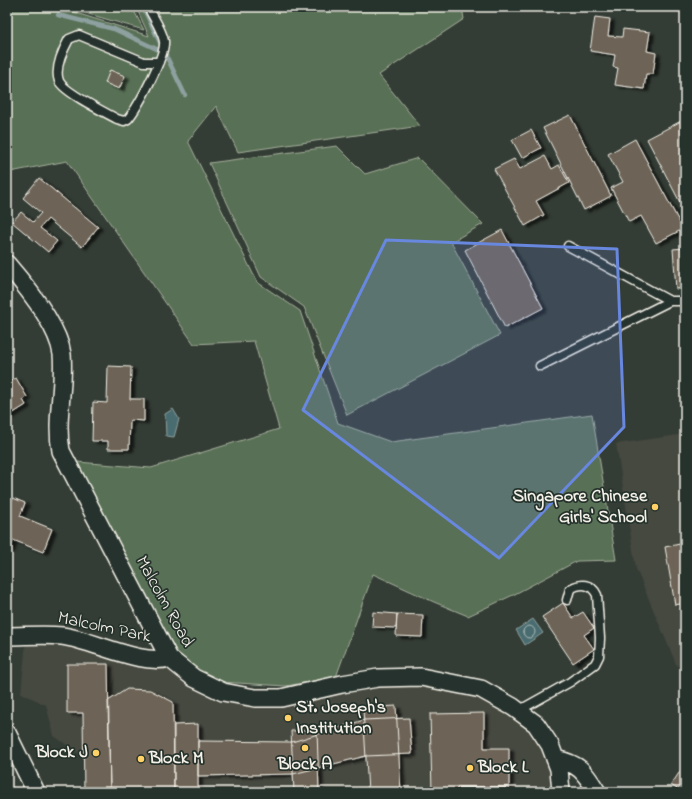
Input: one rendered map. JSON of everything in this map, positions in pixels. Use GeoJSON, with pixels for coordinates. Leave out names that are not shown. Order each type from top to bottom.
{"type":"FeatureCollection","features":[{"type":"Feature","properties":{"kind":"street","name":"Malcolm Road"},"geometry":{"type":"LineString","coordinates":[[7,264],[25,285],[56,332],[59,342],[62,355],[59,431],[61,451],[169,658],[194,678],[223,692],[255,698],[281,698],[342,684],[378,678],[421,677],[481,689],[536,724],[550,745],[559,769],[562,792]]}},
{"type":"Feature","properties":{"kind":"street","name":"Malcolm Park"},"geometry":{"type":"LineString","coordinates":[[7,636],[62,636],[110,648],[138,657],[161,660],[169,658]]}},
{"type":"Feature","properties":{"kind":"street"},"geometry":{"type":"LineString","coordinates":[[7,733],[36,792]]}},
{"type":"Feature","properties":{"kind":"street"},"geometry":{"type":"LineString","coordinates":[[555,759],[572,762],[586,773],[597,792]]}},
{"type":"Feature","properties":{"kind":"lane"},"geometry":{"type":"LineString","coordinates":[[148,7],[164,42],[160,61],[128,120],[124,121],[72,93],[60,82],[58,64],[69,39],[79,35],[144,62],[160,61]]}},
{"type":"Feature","properties":{"kind":"lane"},"geometry":{"type":"LineString","coordinates":[[568,246],[670,301]]}},
{"type":"Feature","properties":{"kind":"lane"},"geometry":{"type":"LineString","coordinates":[[540,366],[670,301],[685,301]]}},
{"type":"Feature","properties":{"kind":"lane"},"geometry":{"type":"LineString","coordinates":[[518,712],[590,670],[599,656],[597,595],[594,589],[586,585],[578,585],[570,589],[567,600]]}},
{"type":"Feature","properties":{"kind":"highlighted area"},"geometry":{"type":"Polygon","coordinates":[[[386,240],[617,249],[624,427],[499,558],[303,410],[386,240]]]}},
{"type":"Feature","properties":{"kind":"shaded area","name":"Singapore Chinese Girls' School"},"geometry":{"type":"Polygon","coordinates":[[[685,434],[685,673],[676,664],[636,569],[616,444],[685,434]]]}},
{"type":"Feature","properties":{"kind":"shaded area","name":"St. Joseph's Institution"},"geometry":{"type":"Polygon","coordinates":[[[26,640],[169,658],[246,701],[378,678],[481,689],[536,724],[559,769],[552,792],[86,792],[86,759],[54,736],[46,705],[21,693],[26,640]]]}},
{"type":"Feature","properties":{"kind":"green space"},"geometry":{"type":"Polygon","coordinates":[[[7,7],[132,7],[144,30],[85,13],[70,11],[149,36],[136,7],[462,7],[464,19],[379,75],[420,126],[238,152],[216,106],[188,141],[257,282],[300,311],[338,423],[391,442],[592,414],[616,560],[577,561],[513,595],[468,616],[373,574],[336,677],[286,686],[221,682],[196,670],[174,651],[77,462],[151,468],[279,429],[254,341],[194,344],[67,161],[10,172],[7,175],[7,7]]]}},
{"type":"Feature","properties":{"kind":"green space"},"geometry":{"type":"Polygon","coordinates":[[[337,146],[365,174],[418,158],[483,224],[451,242],[500,335],[347,415],[304,307],[261,277],[209,163],[337,146]]]}},
{"type":"Feature","properties":{"kind":"water"},"geometry":{"type":"Polygon","coordinates":[[[173,409],[179,419],[174,437],[166,436],[165,414],[173,409]]]}},
{"type":"Feature","properties":{"kind":"water"},"geometry":{"type":"Polygon","coordinates":[[[533,619],[543,633],[525,645],[516,630],[533,619]]]}},
{"type":"Feature","properties":{"kind":"building"},"geometry":{"type":"Polygon","coordinates":[[[595,17],[610,19],[608,36],[622,37],[623,29],[650,32],[647,51],[656,53],[653,74],[646,74],[644,89],[615,85],[618,68],[613,67],[615,55],[590,51],[595,17]]]}},
{"type":"Feature","properties":{"kind":"building"},"geometry":{"type":"Polygon","coordinates":[[[110,70],[125,76],[119,89],[105,83],[110,70]]]}},
{"type":"Feature","properties":{"kind":"building"},"geometry":{"type":"Polygon","coordinates":[[[570,115],[611,196],[584,210],[543,128],[570,115]]]}},
{"type":"Feature","properties":{"kind":"building"},"geometry":{"type":"Polygon","coordinates":[[[683,120],[685,124],[685,212],[647,139],[683,120]]]}},
{"type":"Feature","properties":{"kind":"building"},"geometry":{"type":"Polygon","coordinates":[[[531,130],[541,148],[522,158],[512,140],[531,130]]]}},
{"type":"Feature","properties":{"kind":"building"},"geometry":{"type":"Polygon","coordinates":[[[635,139],[683,229],[656,243],[641,216],[629,222],[611,188],[623,182],[608,154],[635,139]]]}},
{"type":"Feature","properties":{"kind":"building"},"geometry":{"type":"Polygon","coordinates":[[[545,156],[552,169],[559,165],[569,183],[536,201],[544,215],[525,226],[494,169],[514,159],[520,169],[545,156]]]}},
{"type":"Feature","properties":{"kind":"building"},"geometry":{"type":"Polygon","coordinates":[[[39,178],[98,227],[82,247],[48,219],[40,228],[57,241],[48,252],[12,222],[21,212],[33,222],[41,213],[23,198],[39,178]]]}},
{"type":"Feature","properties":{"kind":"building"},"geometry":{"type":"Polygon","coordinates":[[[502,230],[543,308],[505,328],[465,250],[502,230]]]}},
{"type":"Feature","properties":{"kind":"building"},"geometry":{"type":"Polygon","coordinates":[[[685,248],[685,288],[676,289],[673,249],[685,248]]]}},
{"type":"Feature","properties":{"kind":"building"},"geometry":{"type":"Polygon","coordinates":[[[108,366],[131,367],[130,399],[144,399],[144,421],[130,420],[129,449],[108,449],[108,441],[92,441],[93,402],[107,403],[108,366]]]}},
{"type":"Feature","properties":{"kind":"building"},"geometry":{"type":"Polygon","coordinates":[[[16,378],[27,397],[23,400],[26,405],[7,417],[7,383],[16,378]]]}},
{"type":"Feature","properties":{"kind":"building"},"geometry":{"type":"Polygon","coordinates":[[[13,498],[25,503],[20,516],[52,529],[43,552],[13,540],[10,550],[7,549],[7,511],[13,498]]]}},
{"type":"Feature","properties":{"kind":"building"},"geometry":{"type":"Polygon","coordinates":[[[685,543],[685,603],[675,605],[665,547],[685,543]]]}},
{"type":"Feature","properties":{"kind":"building"},"geometry":{"type":"Polygon","coordinates":[[[563,603],[573,618],[583,612],[594,628],[584,635],[594,649],[573,663],[542,617],[563,603]]]}},
{"type":"Feature","properties":{"kind":"building"},"geometry":{"type":"Polygon","coordinates":[[[373,612],[397,614],[396,628],[372,627],[373,612]]]}},
{"type":"Feature","properties":{"kind":"building"},"geometry":{"type":"Polygon","coordinates":[[[397,614],[423,615],[422,637],[396,636],[397,614]]]}},
{"type":"Feature","properties":{"kind":"building","name":"Block J"},"geometry":{"type":"Polygon","coordinates":[[[67,664],[108,664],[110,792],[84,792],[83,713],[67,713],[67,664]]]}},
{"type":"Feature","properties":{"kind":"building","name":"Block M"},"geometry":{"type":"Polygon","coordinates":[[[127,689],[150,690],[173,702],[174,792],[110,792],[108,701],[127,689]]]}},
{"type":"Feature","properties":{"kind":"building"},"geometry":{"type":"Polygon","coordinates":[[[396,706],[401,792],[368,792],[363,708],[396,706]]]}},
{"type":"Feature","properties":{"kind":"building","name":"Block L"},"geometry":{"type":"Polygon","coordinates":[[[484,713],[484,748],[509,748],[509,787],[457,787],[457,792],[432,792],[430,714],[484,713]]]}},
{"type":"Feature","properties":{"kind":"building","name":"Block A"},"geometry":{"type":"Polygon","coordinates":[[[409,718],[412,754],[366,756],[293,774],[198,776],[198,741],[292,742],[364,720],[409,718]]]}},
{"type":"Feature","properties":{"kind":"building"},"geometry":{"type":"Polygon","coordinates":[[[198,724],[198,792],[174,792],[174,725],[198,724]]]}},
{"type":"Feature","properties":{"kind":"building"},"geometry":{"type":"Polygon","coordinates":[[[317,730],[319,792],[294,792],[291,731],[317,730]]]}},
{"type":"Feature","properties":{"kind":"building"},"geometry":{"type":"Polygon","coordinates":[[[683,767],[685,769],[685,792],[682,792],[671,785],[683,767]]]}},
{"type":"Feature","properties":{"kind":"building"},"geometry":{"type":"Polygon","coordinates":[[[457,787],[509,787],[509,792],[457,792],[457,787]]]}},
{"type":"Feature","properties":{"kind":"waterway"},"geometry":{"type":"LineString","coordinates":[[143,7],[185,95]]}},
{"type":"Feature","properties":{"kind":"waterway"},"geometry":{"type":"LineString","coordinates":[[58,15],[114,29],[163,52]]}},
{"type":"Feature","properties":{"kind":"place","name":"Singapore Chinese Girls' School"},"geometry":{"type":"Point","coordinates":[655,507]}},
{"type":"Feature","properties":{"kind":"place","name":"St. Joseph's Institution"},"geometry":{"type":"Point","coordinates":[288,718]}},
{"type":"Feature","properties":{"kind":"place","name":"Block A"},"geometry":{"type":"Point","coordinates":[305,748]}},
{"type":"Feature","properties":{"kind":"place","name":"Block J"},"geometry":{"type":"Point","coordinates":[96,753]}},
{"type":"Feature","properties":{"kind":"place","name":"Block M"},"geometry":{"type":"Point","coordinates":[141,759]}},
{"type":"Feature","properties":{"kind":"place","name":"Block L"},"geometry":{"type":"Point","coordinates":[470,768]}}]}
